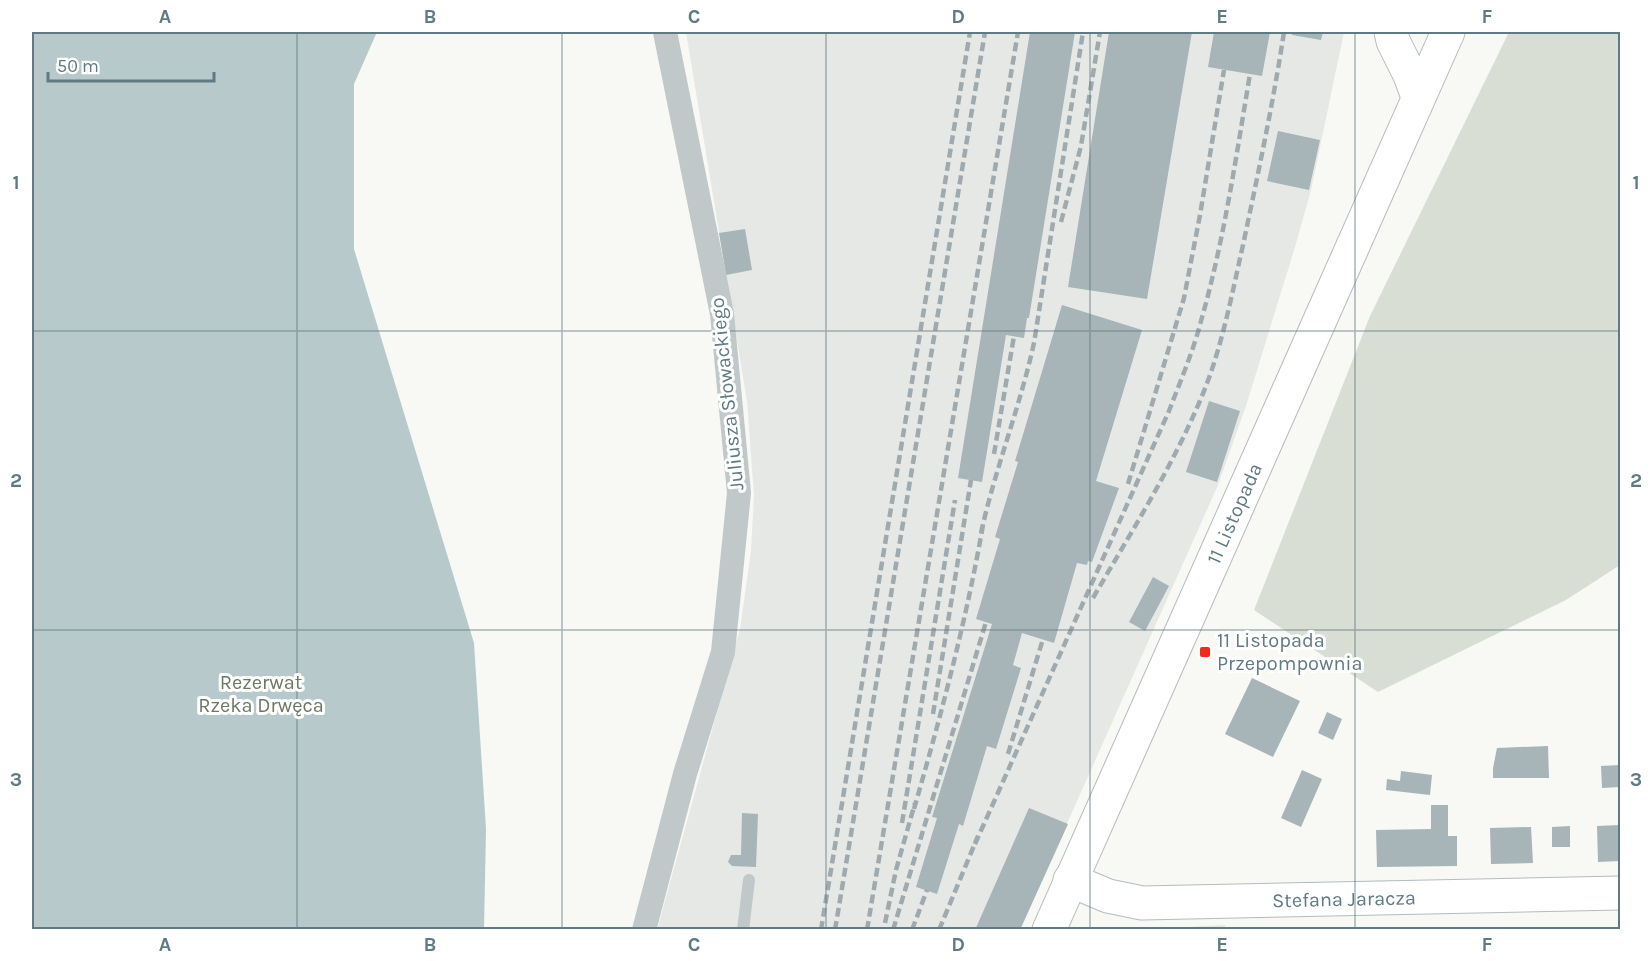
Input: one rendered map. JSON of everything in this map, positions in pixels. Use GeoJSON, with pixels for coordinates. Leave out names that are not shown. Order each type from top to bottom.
{"type":"FeatureCollection","features":[{"type":"Feature","properties":{"kind":"main road"},"geometry":{"type":"LineString","coordinates":[[1391,32],[1418,97]]}},
{"type":"Feature","properties":{"kind":"main road","name":"11 Listopada"},"geometry":{"type":"LineString","coordinates":[[1049,930],[1447,32],[1422,32]]}},
{"type":"Feature","properties":{"kind":"main road","name":"Stefana Jaracza"},"geometry":{"type":"LineString","coordinates":[[1070,880],[1108,896],[1142,903],[1620,893]]}},
{"type":"Feature","properties":{"kind":"street","name":"Juliusza Słowackiego"},"geometry":{"type":"LineString","coordinates":[[644,930],[685,774],[723,652],[739,493],[722,314],[664,32]]}},
{"type":"Feature","properties":{"kind":"lane"},"geometry":{"type":"LineString","coordinates":[[743,930],[749,880]]}},
{"type":"Feature","properties":{"kind":"shaded area","name":"Rezerwat Rzeka Drwęca"},"geometry":{"type":"Polygon","coordinates":[[[32,32],[377,32],[354,84],[354,249],[474,643],[486,829],[484,929],[32,929],[32,32]]]}},
{"type":"Feature","properties":{"kind":"shaded area"},"geometry":{"type":"Polygon","coordinates":[[[686,32],[1344,32],[1311,190],[1246,406],[1218,485],[1020,929],[657,930],[740,629],[751,551],[754,495],[747,401],[686,32]]]}},
{"type":"Feature","properties":{"kind":"shaded area"},"geometry":{"type":"Polygon","coordinates":[[[1509,32],[1620,32],[1620,565],[1566,600],[1378,692],[1254,610],[1370,316],[1509,32]]]}},
{"type":"Feature","properties":{"kind":"shaded area"},"geometry":{"type":"Polygon","coordinates":[[[1225,925],[1225,929],[1149,929],[1225,925]]]}},
{"type":"Feature","properties":{"kind":"building"},"geometry":{"type":"Polygon","coordinates":[[[1030,32],[1075,32],[1029,318],[1027,318],[1024,338],[1006,335],[982,482],[958,478],[1030,32]]]}},
{"type":"Feature","properties":{"kind":"building"},"geometry":{"type":"Polygon","coordinates":[[[1109,32],[1192,32],[1147,299],[1068,287],[1109,32]]]}},
{"type":"Feature","properties":{"kind":"building"},"geometry":{"type":"Polygon","coordinates":[[[1214,32],[1270,32],[1262,76],[1208,67],[1214,32]]]}},
{"type":"Feature","properties":{"kind":"building"},"geometry":{"type":"Polygon","coordinates":[[[1292,32],[1323,32],[1321,40],[1292,35],[1292,32]]]}},
{"type":"Feature","properties":{"kind":"building"},"geometry":{"type":"Polygon","coordinates":[[[1278,131],[1320,140],[1309,190],[1267,181],[1278,131]]]}},
{"type":"Feature","properties":{"kind":"building"},"geometry":{"type":"Polygon","coordinates":[[[745,229],[752,270],[726,275],[719,233],[745,229]]]}},
{"type":"Feature","properties":{"kind":"building"},"geometry":{"type":"Polygon","coordinates":[[[1062,305],[1142,330],[1096,481],[1119,488],[1092,562],[1088,561],[1087,565],[1077,563],[1054,643],[1022,633],[1013,665],[1021,668],[996,749],[987,746],[963,826],[959,824],[937,894],[916,887],[937,818],[932,817],[992,624],[976,619],[1000,539],[995,537],[1018,462],[1015,461],[1062,305]]]}},
{"type":"Feature","properties":{"kind":"building"},"geometry":{"type":"Polygon","coordinates":[[[1209,401],[1240,411],[1217,482],[1186,472],[1209,401]]]}},
{"type":"Feature","properties":{"kind":"building"},"geometry":{"type":"Polygon","coordinates":[[[1153,577],[1169,586],[1145,631],[1129,622],[1153,577]]]}},
{"type":"Feature","properties":{"kind":"building"},"geometry":{"type":"Polygon","coordinates":[[[1252,678],[1300,701],[1273,757],[1225,734],[1252,678]]]}},
{"type":"Feature","properties":{"kind":"building"},"geometry":{"type":"Polygon","coordinates":[[[1327,712],[1342,719],[1333,740],[1318,733],[1327,712]]]}},
{"type":"Feature","properties":{"kind":"building"},"geometry":{"type":"Polygon","coordinates":[[[1548,746],[1549,778],[1493,778],[1497,748],[1548,746]]]}},
{"type":"Feature","properties":{"kind":"building"},"geometry":{"type":"Polygon","coordinates":[[[1620,765],[1620,787],[1602,788],[1601,766],[1620,765]]]}},
{"type":"Feature","properties":{"kind":"building"},"geometry":{"type":"Polygon","coordinates":[[[1302,770],[1322,779],[1301,827],[1281,818],[1302,770]]]}},
{"type":"Feature","properties":{"kind":"building"},"geometry":{"type":"Polygon","coordinates":[[[1401,771],[1432,775],[1430,795],[1386,790],[1387,779],[1400,781],[1401,771]]]}},
{"type":"Feature","properties":{"kind":"building"},"geometry":{"type":"Polygon","coordinates":[[[1431,805],[1448,805],[1448,836],[1457,836],[1457,866],[1377,867],[1376,830],[1431,829],[1431,805]]]}},
{"type":"Feature","properties":{"kind":"building"},"geometry":{"type":"Polygon","coordinates":[[[1029,808],[1068,824],[1020,930],[975,930],[1029,808]]]}},
{"type":"Feature","properties":{"kind":"building"},"geometry":{"type":"Polygon","coordinates":[[[742,813],[758,814],[756,867],[732,866],[728,862],[731,855],[741,855],[742,813]]]}},
{"type":"Feature","properties":{"kind":"building"},"geometry":{"type":"Polygon","coordinates":[[[1620,825],[1620,861],[1598,862],[1597,826],[1620,825]]]}},
{"type":"Feature","properties":{"kind":"building"},"geometry":{"type":"Polygon","coordinates":[[[1570,826],[1570,847],[1552,847],[1552,827],[1570,826]]]}},
{"type":"Feature","properties":{"kind":"building"},"geometry":{"type":"Polygon","coordinates":[[[1531,827],[1533,863],[1491,864],[1490,828],[1531,827]]]}},
{"type":"Feature","properties":{"kind":"railway"},"geometry":{"type":"LineString","coordinates":[[821,930],[970,32]]}},
{"type":"Feature","properties":{"kind":"railway"},"geometry":{"type":"LineString","coordinates":[[835,930],[985,32]]}},
{"type":"Feature","properties":{"kind":"railway"},"geometry":{"type":"LineString","coordinates":[[867,930],[1018,32]]}},
{"type":"Feature","properties":{"kind":"railway"},"geometry":{"type":"LineString","coordinates":[[981,533],[1034,343],[1083,32]]}},
{"type":"Feature","properties":{"kind":"railway"},"geometry":{"type":"LineString","coordinates":[[1061,222],[1081,146],[1100,32]]}},
{"type":"Feature","properties":{"kind":"railway"},"geometry":{"type":"LineString","coordinates":[[1093,598],[1149,502],[1188,428],[1207,384],[1225,325],[1243,245],[1284,32]]}},
{"type":"Feature","properties":{"kind":"railway"},"geometry":{"type":"LineString","coordinates":[[1128,484],[1184,298],[1224,70]]}},
{"type":"Feature","properties":{"kind":"railway"},"geometry":{"type":"LineString","coordinates":[[975,844],[1169,411],[1198,333],[1223,230],[1250,74]]}},
{"type":"Feature","properties":{"kind":"railway"},"geometry":{"type":"LineString","coordinates":[[994,454],[1014,336]]}},
{"type":"Feature","properties":{"kind":"railway"},"geometry":{"type":"LineString","coordinates":[[933,714],[971,480]]}},
{"type":"Feature","properties":{"kind":"railway"},"geometry":{"type":"LineString","coordinates":[[902,823],[955,500]]}},
{"type":"Feature","properties":{"kind":"railway"},"geometry":{"type":"LineString","coordinates":[[914,809],[952,668],[983,525]]}},
{"type":"Feature","properties":{"kind":"railway"},"geometry":{"type":"LineString","coordinates":[[893,930],[986,622]]}},
{"type":"Feature","properties":{"kind":"railway"},"geometry":{"type":"LineString","coordinates":[[1008,754],[1043,639]]}},
{"type":"Feature","properties":{"kind":"railway"},"geometry":{"type":"LineString","coordinates":[[885,923],[896,870],[915,803]]}},
{"type":"Feature","properties":{"kind":"railway"},"geometry":{"type":"LineString","coordinates":[[939,930],[978,836]]}},
{"type":"Feature","properties":{"kind":"railway"},"geometry":{"type":"LineString","coordinates":[[912,930],[927,890]]}},
{"type":"Feature","properties":{"kind":"place","name":"11 Listopada Przepompownia"},"geometry":{"type":"Point","coordinates":[1205,652]}}]}
